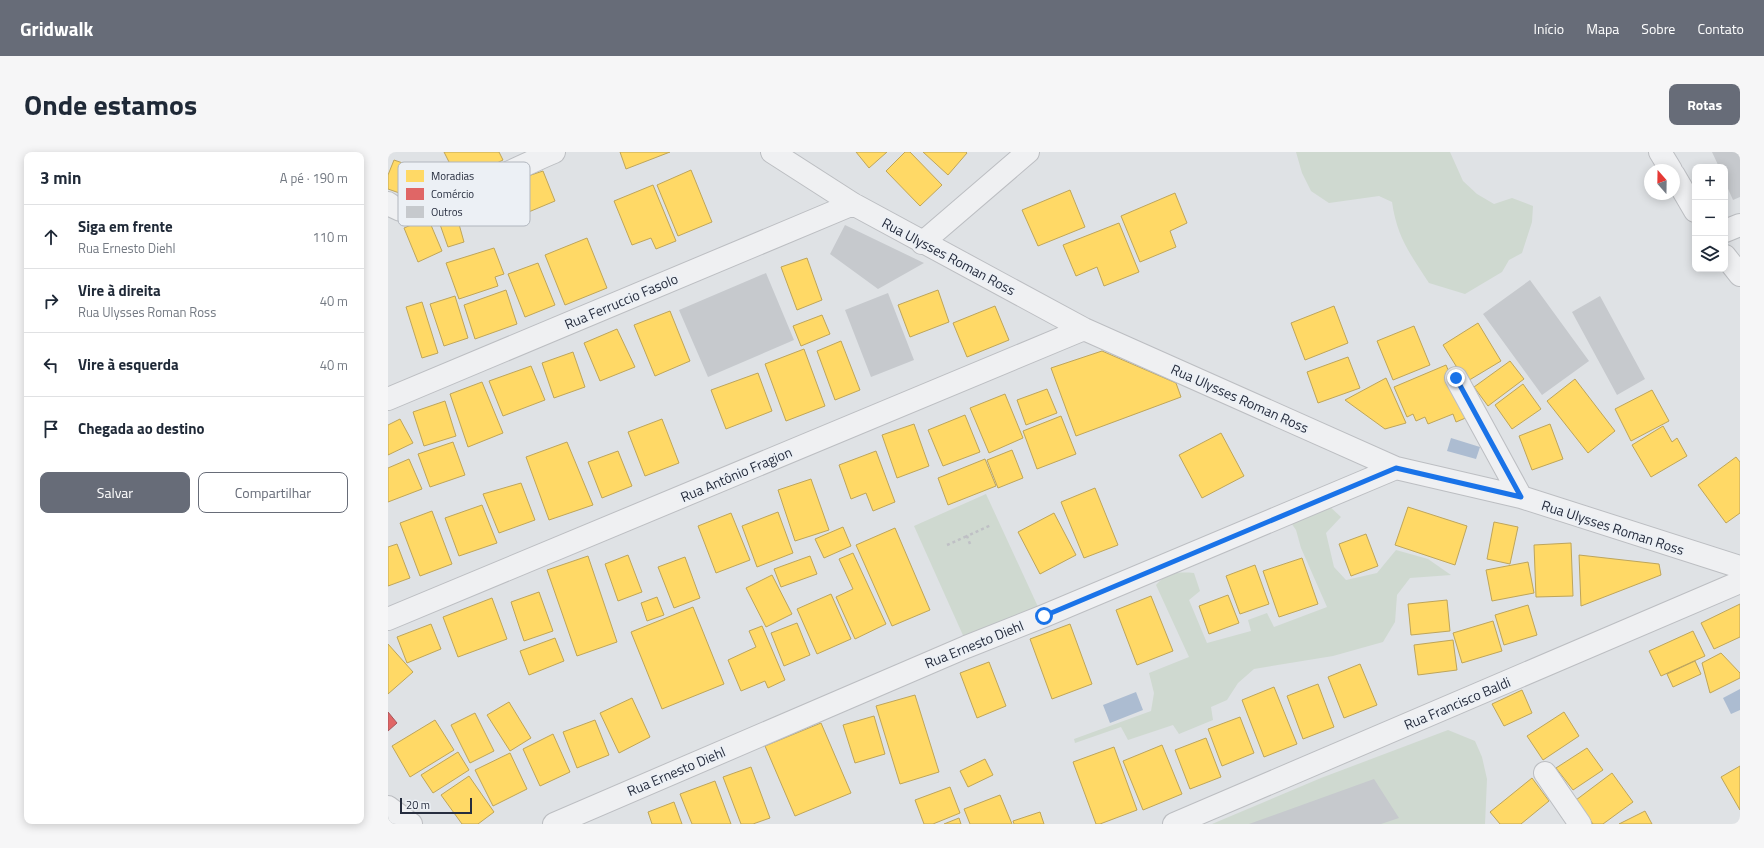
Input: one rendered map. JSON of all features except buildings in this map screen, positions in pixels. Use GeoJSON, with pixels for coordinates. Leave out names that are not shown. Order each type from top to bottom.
{"type":"FeatureCollection","features":[{"type":"Feature","properties":{"kind":"street"},"geometry":{"type":"LineString","coordinates":[[530,162],[554,152]]}},
{"type":"Feature","properties":{"kind":"street","name":"Rua Ulysses Roman Ross"},"geometry":{"type":"LineString","coordinates":[[772,152],[853,204],[1084,329],[1396,468],[1521,497],[1740,567]]}},
{"type":"Feature","properties":{"kind":"street"},"geometry":{"type":"LineString","coordinates":[[922,242],[1028,152]]}},
{"type":"Feature","properties":{"kind":"street"},"geometry":{"type":"LineString","coordinates":[[1660,152],[1667,164]]}},
{"type":"Feature","properties":{"kind":"street"},"geometry":{"type":"LineString","coordinates":[[1680,185],[1692,206]]}},
{"type":"Feature","properties":{"kind":"street"},"geometry":{"type":"LineString","coordinates":[[388,203],[398,209]]}},
{"type":"Feature","properties":{"kind":"street","name":"Rua Ferruccio Fasolo"},"geometry":{"type":"LineString","coordinates":[[388,399],[853,204]]}},
{"type":"Feature","properties":{"kind":"street"},"geometry":{"type":"LineString","coordinates":[[1728,230],[1740,225]]}},
{"type":"Feature","properties":{"kind":"street"},"geometry":{"type":"LineString","coordinates":[[1728,260],[1740,275]]}},
{"type":"Feature","properties":{"kind":"street","name":"Rua Antônio Fragion"},"geometry":{"type":"LineString","coordinates":[[388,619],[1084,329]]}},
{"type":"Feature","properties":{"kind":"street"},"geometry":{"type":"LineString","coordinates":[[1456,378],[1521,497]]}},
{"type":"Feature","properties":{"kind":"street","name":"Rua Ernesto Diehl"},"geometry":{"type":"LineString","coordinates":[[554,824],[966,647],[1396,468]]}},
{"type":"Feature","properties":{"kind":"street","name":"Rua Francisco Baldi"},"geometry":{"type":"LineString","coordinates":[[1174,824],[1740,582]]}},
{"type":"Feature","properties":{"kind":"street"},"geometry":{"type":"LineString","coordinates":[[1545,773],[1580,824]]}},
{"type":"Feature","properties":{"kind":"street"},"geometry":{"type":"LineString","coordinates":[[388,808],[411,824]]}},
{"type":"Feature","properties":{"kind":"path"},"geometry":{"type":"LineString","coordinates":[[947,545],[992,525]]}},
{"type":"Feature","properties":{"kind":"path"},"geometry":{"type":"LineString","coordinates":[[967,536],[970,544]]}},
{"type":"Feature","properties":{"kind":"shaded area"},"geometry":{"type":"Polygon","coordinates":[[[1296,152],[1450,152],[1463,181],[1477,194],[1494,204],[1512,198],[1533,206],[1532,222],[1522,253],[1509,260],[1502,272],[1465,294],[1429,283],[1405,245],[1397,225],[1392,202],[1379,196],[1329,203],[1311,191],[1302,173],[1296,152]]]}},
{"type":"Feature","properties":{"kind":"shaded area"},"geometry":{"type":"Polygon","coordinates":[[[986,494],[1039,609],[966,642],[914,526],[986,494]]]}},
{"type":"Feature","properties":{"kind":"shaded area"},"geometry":{"type":"Polygon","coordinates":[[[1327,504],[1341,517],[1326,533],[1334,567],[1346,580],[1377,573],[1396,550],[1428,559],[1451,575],[1410,578],[1397,595],[1395,622],[1383,642],[1333,656],[1254,669],[1238,683],[1227,700],[1211,707],[1213,720],[1179,734],[1173,725],[1128,740],[1121,727],[1075,743],[1074,739],[1151,711],[1154,693],[1149,673],[1189,657],[1156,585],[1169,575],[1178,573],[1194,573],[1200,591],[1189,600],[1207,643],[1251,631],[1248,620],[1267,613],[1274,627],[1327,607],[1301,548],[1296,530],[1289,520],[1327,504]]]}},
{"type":"Feature","properties":{"kind":"shaded area"},"geometry":{"type":"Polygon","coordinates":[[[1448,730],[1475,741],[1482,757],[1487,779],[1485,824],[1212,824],[1321,778],[1448,730]]]}},
{"type":"Feature","properties":{"kind":"water"},"geometry":{"type":"Polygon","coordinates":[[[1451,438],[1480,447],[1476,459],[1447,451],[1451,438]]]}},
{"type":"Feature","properties":{"kind":"water"},"geometry":{"type":"Polygon","coordinates":[[[1740,689],[1740,710],[1731,714],[1723,698],[1740,689]]]}},
{"type":"Feature","properties":{"kind":"water"},"geometry":{"type":"Polygon","coordinates":[[[1136,692],[1143,710],[1110,723],[1103,705],[1136,692]]]}},
{"type":"Feature","properties":{"kind":"route"},"geometry":{"type":"LineString","coordinates":[[1044,616],[1396,468],[1521,497],[1456,378]]}}]}
